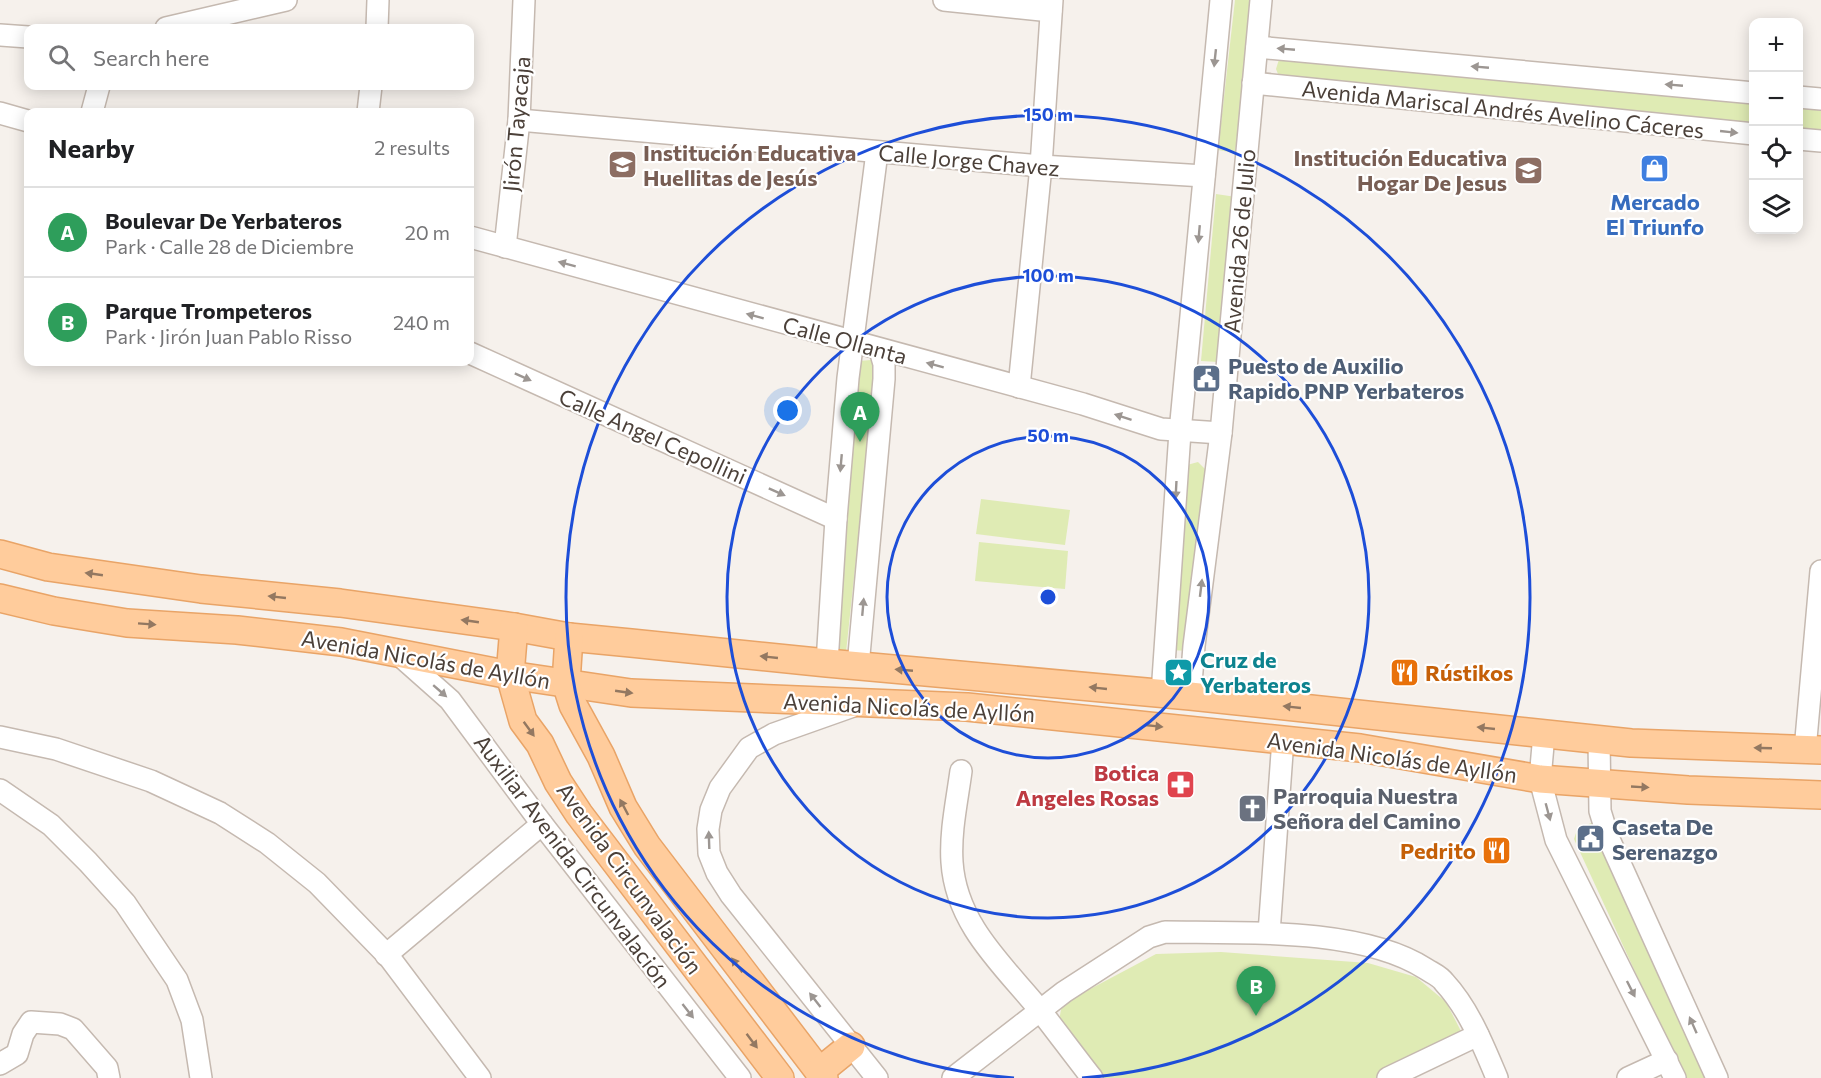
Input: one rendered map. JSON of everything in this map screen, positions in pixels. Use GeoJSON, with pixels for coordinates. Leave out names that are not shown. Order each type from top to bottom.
{"type":"FeatureCollection","features":[{"type":"Feature","properties":{"kind":"main road","name":"Avenida Nicolás de Ayllón"},"geometry":{"type":"LineString","coordinates":[[0,554],[48,567],[152,582],[340,603],[569,636],[858,666],[1190,696],[1599,740],[1656,745],[1813,750]]}},
{"type":"Feature","properties":{"kind":"main road","name":"Avenida Nicolás de Ayllón"},"geometry":{"type":"LineString","coordinates":[[0,598],[54,611],[127,623],[290,635],[396,652],[510,675],[631,693],[967,707],[1360,748],[1540,779],[1689,790],[1821,795]]}},
{"type":"Feature","properties":{"kind":"main road","name":"Avenida Circunvalación"},"geometry":{"type":"LineString","coordinates":[[514,627],[510,675],[523,721],[540,744],[558,782],[579,814],[780,1078]]}},
{"type":"Feature","properties":{"kind":"main road","name":"Avenida Circunvalación"},"geometry":{"type":"LineString","coordinates":[[569,636],[566,683],[573,705],[602,756],[623,807],[647,846],[821,1075]]}},
{"type":"Feature","properties":{"kind":"main road"},"geometry":{"type":"LineString","coordinates":[[821,1075],[851,1046]]}},
{"type":"Feature","properties":{"kind":"street"},"geometry":{"type":"LineString","coordinates":[[183,24],[286,0]]}},
{"type":"Feature","properties":{"kind":"street"},"geometry":{"type":"LineString","coordinates":[[377,24],[378,0]]}},
{"type":"Feature","properties":{"kind":"street","name":"Jirón Tayacaja"},"geometry":{"type":"LineString","coordinates":[[505,247],[519,120],[524,0]]}},
{"type":"Feature","properties":{"kind":"street"},"geometry":{"type":"LineString","coordinates":[[944,0],[1052,6],[1041,166],[1019,387]]}},
{"type":"Feature","properties":{"kind":"street","name":"Avenida 26 de Julio"},"geometry":{"type":"LineString","coordinates":[[1162,694],[1180,432],[1221,0]]}},
{"type":"Feature","properties":{"kind":"street","name":"Avenida 26 de Julio"},"geometry":{"type":"LineString","coordinates":[[1190,696],[1193,654],[1221,433],[1261,0]]}},
{"type":"Feature","properties":{"kind":"street"},"geometry":{"type":"LineString","coordinates":[[0,35],[24,37]]}},
{"type":"Feature","properties":{"kind":"street","name":"Avenida Mariscal Andrés Avelino Cáceres"},"geometry":{"type":"LineString","coordinates":[[1257,47],[1749,93]]}},
{"type":"Feature","properties":{"kind":"street","name":"Avenida Mariscal Andrés Avelino Cáceres"},"geometry":{"type":"LineString","coordinates":[[1253,83],[1749,133]]}},
{"type":"Feature","properties":{"kind":"street"},"geometry":{"type":"LineString","coordinates":[[93,108],[98,90]]}},
{"type":"Feature","properties":{"kind":"street"},"geometry":{"type":"LineString","coordinates":[[368,108],[371,90]]}},
{"type":"Feature","properties":{"kind":"street"},"geometry":{"type":"LineString","coordinates":[[1803,97],[1821,99]]}},
{"type":"Feature","properties":{"kind":"street"},"geometry":{"type":"LineString","coordinates":[[0,113],[24,120]]}},
{"type":"Feature","properties":{"kind":"street","name":"Calle Jorge Chavez"},"geometry":{"type":"LineString","coordinates":[[519,120],[1041,166],[1204,176]]}},
{"type":"Feature","properties":{"kind":"street"},"geometry":{"type":"LineString","coordinates":[[1803,139],[1821,141]]}},
{"type":"Feature","properties":{"kind":"street"},"geometry":{"type":"LineString","coordinates":[[827,663],[836,519],[852,342],[877,152]]}},
{"type":"Feature","properties":{"kind":"street","name":"Calle Ollanta"},"geometry":{"type":"LineString","coordinates":[[474,238],[1083,404],[1161,429],[1221,433]]}},
{"type":"Feature","properties":{"kind":"street"},"geometry":{"type":"LineString","coordinates":[[858,666],[884,379],[884,364],[880,350]]}},
{"type":"Feature","properties":{"kind":"street","name":"Calle Angel Cepollini"},"geometry":{"type":"LineString","coordinates":[[474,355],[836,519]]}},
{"type":"Feature","properties":{"kind":"street"},"geometry":{"type":"LineString","coordinates":[[1813,750],[1821,571]]}},
{"type":"Feature","properties":{"kind":"street","name":"Auxiliar Avenida Circunvalación"},"geometry":{"type":"LineString","coordinates":[[396,652],[450,700],[542,824],[740,1078]]}},
{"type":"Feature","properties":{"kind":"street"},"geometry":{"type":"LineString","coordinates":[[865,702],[774,734],[749,748],[720,788],[711,810],[708,829],[709,853],[717,873],[731,895],[877,1078]]}},
{"type":"Feature","properties":{"kind":"street"},"geometry":{"type":"LineString","coordinates":[[1544,734],[1540,779],[1556,840],[1671,1069],[1628,1078]]}},
{"type":"Feature","properties":{"kind":"street"},"geometry":{"type":"LineString","coordinates":[[0,737],[56,749],[151,781],[220,813],[267,843],[317,883],[386,955],[480,1078]]}},
{"type":"Feature","properties":{"kind":"street"},"geometry":{"type":"LineString","coordinates":[[1269,933],[1283,740]]}},
{"type":"Feature","properties":{"kind":"street"},"geometry":{"type":"LineString","coordinates":[[1599,740],[1600,811],[1608,837],[1717,1078]]}},
{"type":"Feature","properties":{"kind":"street"},"geometry":{"type":"LineString","coordinates":[[961,771],[952,862],[960,901],[977,935],[1092,1078]]}},
{"type":"Feature","properties":{"kind":"street"},"geometry":{"type":"LineString","coordinates":[[0,790],[51,825],[125,903],[177,980],[192,1020],[201,1078]]}},
{"type":"Feature","properties":{"kind":"street"},"geometry":{"type":"LineString","coordinates":[[386,955],[542,824]]}},
{"type":"Feature","properties":{"kind":"street"},"geometry":{"type":"LineString","coordinates":[[953,1078],[1074,985],[1149,937],[1165,932],[1269,933],[1364,944],[1409,958],[1443,980],[1463,1006],[1497,1078]]}},
{"type":"Feature","properties":{"kind":"street"},"geometry":{"type":"LineString","coordinates":[[6,1078],[9,1059],[31,1022],[60,1024],[73,1029],[106,1068],[109,1078]]}},
{"type":"Feature","properties":{"kind":"street"},"geometry":{"type":"LineString","coordinates":[[1388,1078],[1478,1035]]}},
{"type":"Feature","properties":{"kind":"green space"},"geometry":{"type":"Polygon","coordinates":[[[1235,0],[1252,0],[1235,153],[1218,150],[1235,0]]]}},
{"type":"Feature","properties":{"kind":"green space"},"geometry":{"type":"Polygon","coordinates":[[[1281,53],[1749,101],[1749,127],[1280,79],[1276,69],[1281,53]]]}},
{"type":"Feature","properties":{"kind":"green space"},"geometry":{"type":"Polygon","coordinates":[[[1803,106],[1821,110],[1821,133],[1803,132],[1803,106]]]}},
{"type":"Feature","properties":{"kind":"green space"},"geometry":{"type":"Polygon","coordinates":[[[1216,194],[1236,197],[1218,362],[1201,361],[1216,194]]]}},
{"type":"Feature","properties":{"kind":"green space"},"geometry":{"type":"Polygon","coordinates":[[[871,360],[877,364],[846,652],[830,651],[859,361],[871,360]]]}},
{"type":"Feature","properties":{"kind":"green space"},"geometry":{"type":"Polygon","coordinates":[[[1198,462],[1205,469],[1189,651],[1170,650],[1187,465],[1198,462]]]}},
{"type":"Feature","properties":{"kind":"green space"},"geometry":{"type":"Polygon","coordinates":[[[981,499],[1070,510],[1065,545],[976,534],[981,499]]]}},
{"type":"Feature","properties":{"kind":"green space"},"geometry":{"type":"Polygon","coordinates":[[[979,542],[1068,551],[1065,589],[975,581],[979,542]]]}},
{"type":"Feature","properties":{"kind":"green space"},"geometry":{"type":"Polygon","coordinates":[[[1591,823],[1600,827],[1714,1078],[1684,1078],[1574,839],[1577,830],[1591,823]]]}},
{"type":"Feature","properties":{"kind":"green space"},"geometry":{"type":"Polygon","coordinates":[[[1221,952],[1368,963],[1416,977],[1446,1002],[1464,1037],[1384,1078],[1097,1078],[1059,1021],[1062,1004],[1156,954],[1221,952]]]}},
{"type":"Feature","properties":{"kind":"place","name":"Institución Educativa Huellitas de Jesús"},"geometry":{"type":"Point","coordinates":[622,165]}},
{"type":"Feature","properties":{"kind":"place","name":"Mercado El Triunfo"},"geometry":{"type":"Point","coordinates":[1655,169]}},
{"type":"Feature","properties":{"kind":"place","name":"Institución Educativa Hogar De Jesus"},"geometry":{"type":"Point","coordinates":[1528,170]}},
{"type":"Feature","properties":{"kind":"place","name":"Puesto de Auxilio Rapido PNP Yerbateros"},"geometry":{"type":"Point","coordinates":[1207,378]}},
{"type":"Feature","properties":{"kind":"place","name":"Boulevar De Yerbateros"},"geometry":{"type":"Point","coordinates":[860,442]}},
{"type":"Feature","properties":{"kind":"place","name":"Cruz de Yerbateros"},"geometry":{"type":"Point","coordinates":[1179,672]}},
{"type":"Feature","properties":{"kind":"place","name":"Rústikos"},"geometry":{"type":"Point","coordinates":[1404,672]}},
{"type":"Feature","properties":{"kind":"place","name":"Botica Angeles Rosas"},"geometry":{"type":"Point","coordinates":[1180,785]}},
{"type":"Feature","properties":{"kind":"place","name":"Parroquia Nuestra Señora del Camino"},"geometry":{"type":"Point","coordinates":[1252,808]}},
{"type":"Feature","properties":{"kind":"place","name":"Caseta De Serenazgo"},"geometry":{"type":"Point","coordinates":[1591,839]}},
{"type":"Feature","properties":{"kind":"place","name":"Pedrito"},"geometry":{"type":"Point","coordinates":[1497,850]}},
{"type":"Feature","properties":{"kind":"place","name":"Parque Trompeteros"},"geometry":{"type":"Point","coordinates":[1256,1016]}}]}
